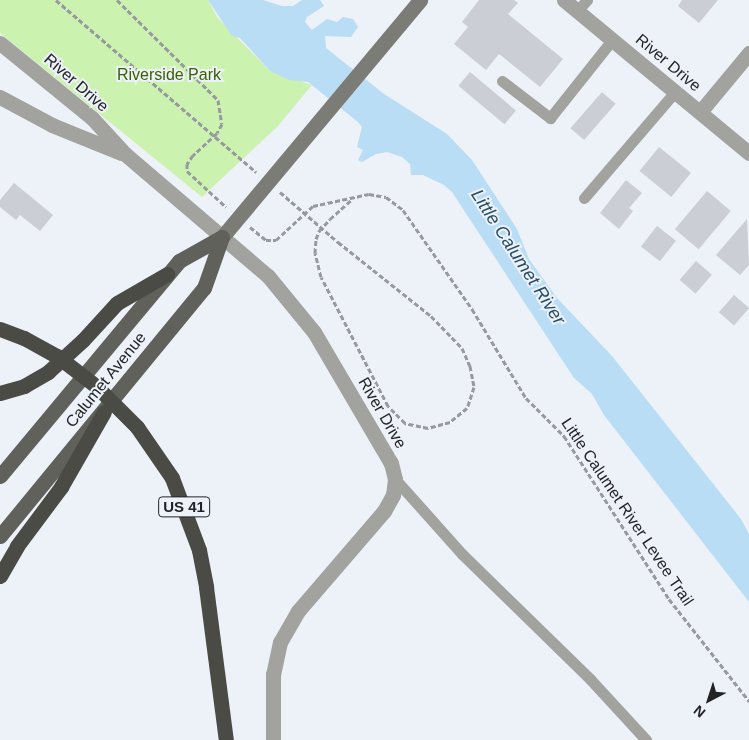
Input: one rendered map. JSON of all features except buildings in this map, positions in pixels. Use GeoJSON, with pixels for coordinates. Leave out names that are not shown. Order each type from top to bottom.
{"type":"FeatureCollection","features":[{"type":"Feature","properties":{"kind":"highway"},"geometry":{"type":"LineString","coordinates":[[0,393],[24,386],[48,372],[83,340],[117,303],[167,274]]}},
{"type":"Feature","properties":{"kind":"highway","name":"US 41"},"geometry":{"type":"LineString","coordinates":[[0,329],[24,338],[76,370],[120,408],[155,450],[172,478],[186,511],[202,568],[226,740]]}},
{"type":"Feature","properties":{"kind":"highway"},"geometry":{"type":"LineString","coordinates":[[0,576],[17,546],[61,487],[104,412]]}},
{"type":"Feature","properties":{"kind":"main road","name":"Calumet Avenue"},"geometry":{"type":"LineString","coordinates":[[0,536],[104,412],[204,288],[222,237],[420,0]]}},
{"type":"Feature","properties":{"kind":"main road","name":"Calumet Avenue"},"geometry":{"type":"LineString","coordinates":[[0,476],[178,261],[222,237]]}},
{"type":"Feature","properties":{"kind":"street","name":"River Drive"},"geometry":{"type":"LineString","coordinates":[[564,0],[582,6],[612,40],[749,153]]}},
{"type":"Feature","properties":{"kind":"street","name":"River Drive"},"geometry":{"type":"LineString","coordinates":[[0,42],[92,118],[125,154],[268,276],[314,332],[391,463],[396,479]]}},
{"type":"Feature","properties":{"kind":"street"},"geometry":{"type":"LineString","coordinates":[[700,112],[749,53]]}},
{"type":"Feature","properties":{"kind":"street","name":"River Drive"},"geometry":{"type":"LineString","coordinates":[[0,97],[52,125],[125,154]]}},
{"type":"Feature","properties":{"kind":"street"},"geometry":{"type":"LineString","coordinates":[[274,740],[273,674],[280,642],[298,611],[384,511],[394,495],[396,479]]}},
{"type":"Feature","properties":{"kind":"lane"},"geometry":{"type":"LineString","coordinates":[[502,81],[550,118],[612,40]]}},
{"type":"Feature","properties":{"kind":"lane"},"geometry":{"type":"LineString","coordinates":[[584,198],[674,92]]}},
{"type":"Feature","properties":{"kind":"lane"},"geometry":{"type":"LineString","coordinates":[[396,479],[462,554],[590,679],[646,740]]}},
{"type":"Feature","properties":{"kind":"path"},"geometry":{"type":"LineString","coordinates":[[56,0],[185,111]]}},
{"type":"Feature","properties":{"kind":"path"},"geometry":{"type":"LineString","coordinates":[[117,0],[218,100],[222,124],[187,164],[187,171],[204,188]]}},
{"type":"Feature","properties":{"kind":"path","name":"Little Calumet River Levee Trail"},"geometry":{"type":"LineString","coordinates":[[266,240],[276,240],[313,206],[352,200],[369,194],[386,197],[403,210],[472,308],[526,398],[564,436],[669,599],[749,701]]}},
{"type":"Feature","properties":{"kind":"path"},"geometry":{"type":"LineString","coordinates":[[338,242],[431,316],[462,348],[470,366],[474,387],[467,408],[450,422],[428,428],[405,423],[388,406],[321,277],[315,253],[319,231],[352,200]]}},
{"type":"Feature","properties":{"kind":"green space","name":"Riverside Park"},"geometry":{"type":"Polygon","coordinates":[[[0,0],[208,0],[217,17],[270,71],[312,85],[278,126],[202,197],[0,33],[0,0]]]}},
{"type":"Feature","properties":{"kind":"water","name":"Little Calumet River"},"geometry":{"type":"Polygon","coordinates":[[[208,0],[263,0],[282,6],[293,6],[302,0],[320,0],[324,6],[307,17],[305,22],[312,30],[327,19],[337,22],[343,17],[353,19],[358,27],[351,37],[325,36],[326,48],[384,94],[447,134],[472,160],[517,229],[529,259],[557,298],[612,356],[741,519],[749,534],[749,602],[604,415],[592,394],[574,378],[452,192],[444,185],[423,175],[411,175],[410,164],[402,157],[387,152],[376,154],[362,162],[358,160],[363,150],[357,147],[362,127],[358,122],[308,82],[289,80],[270,71],[240,38],[232,36],[208,0]]]}}]}
